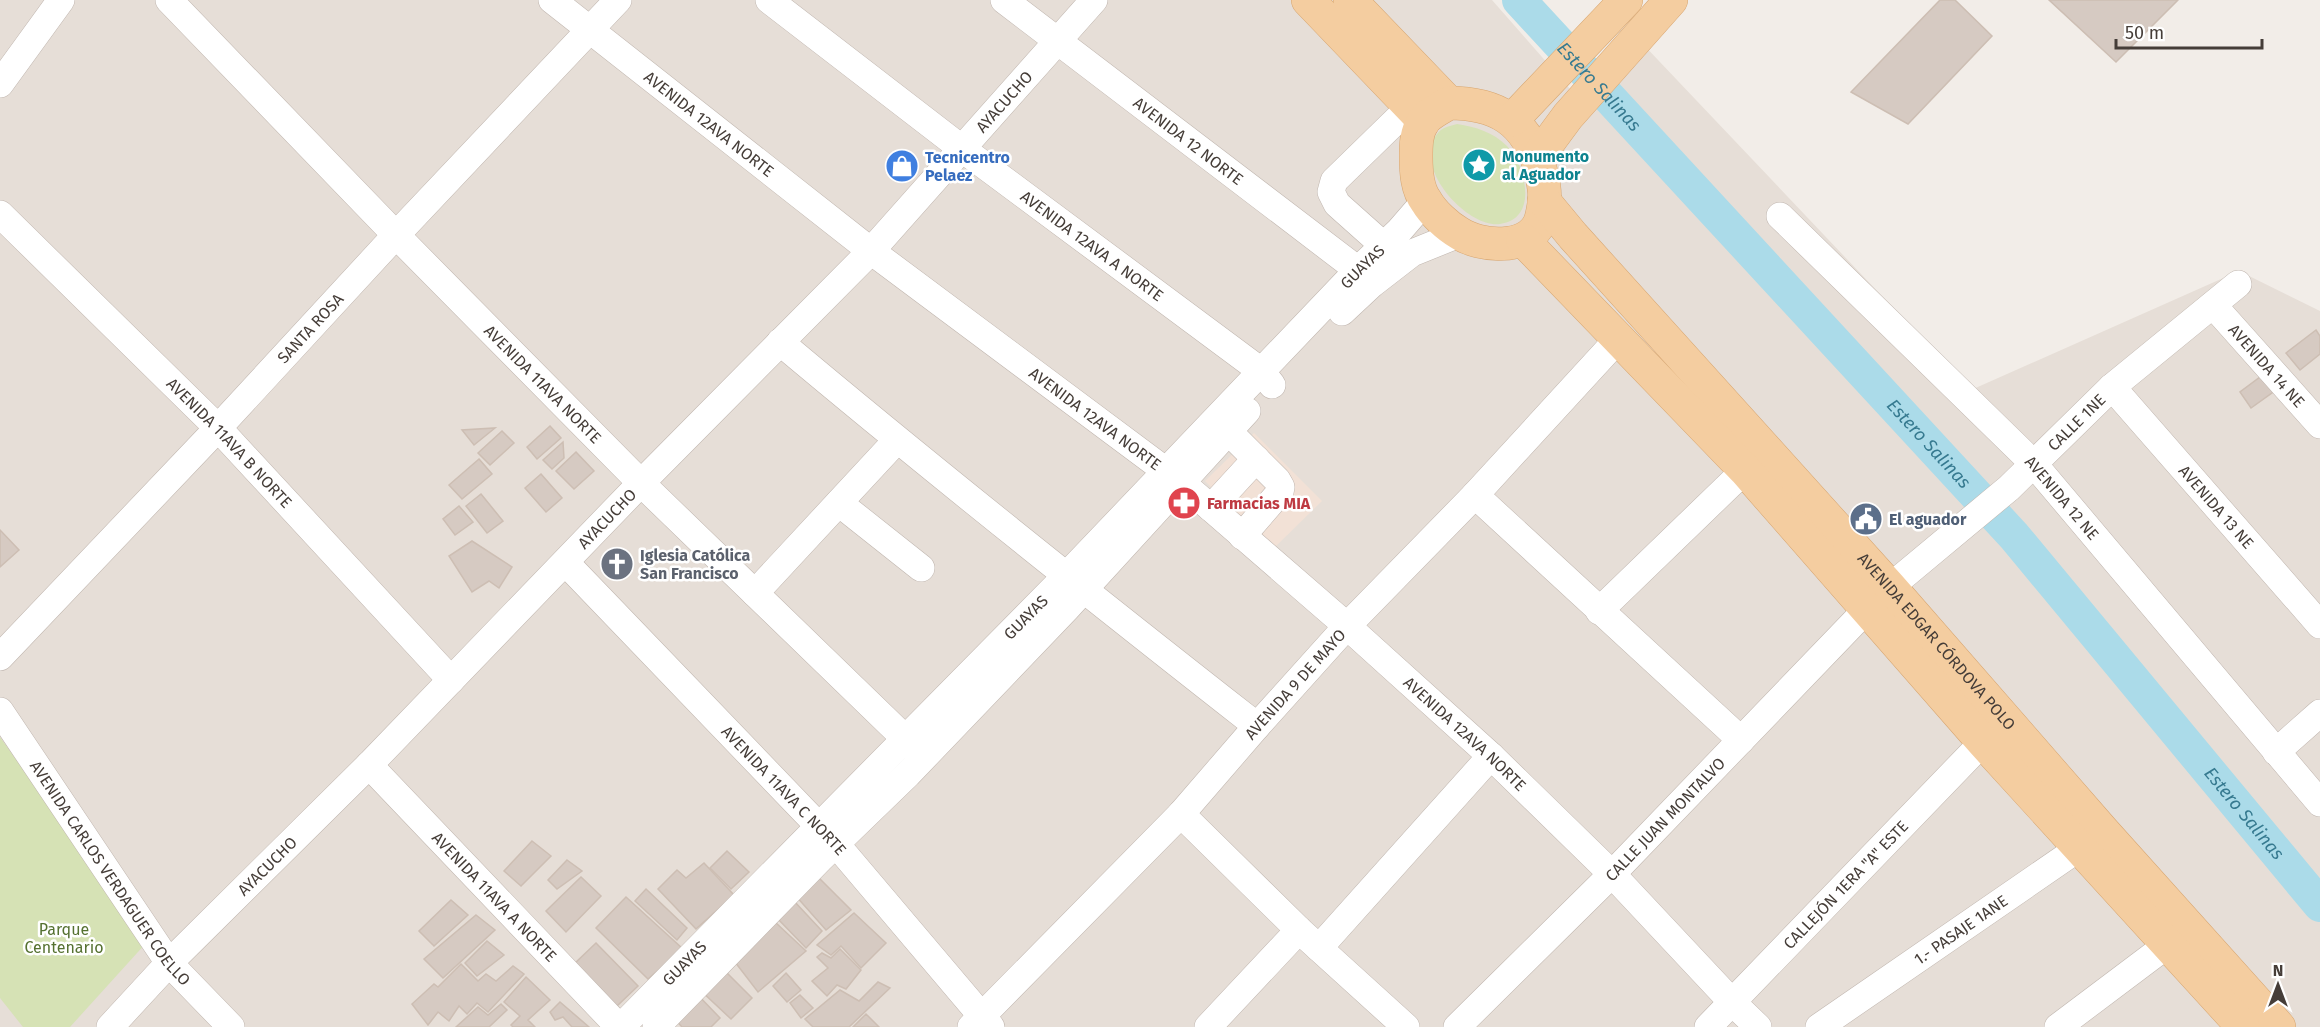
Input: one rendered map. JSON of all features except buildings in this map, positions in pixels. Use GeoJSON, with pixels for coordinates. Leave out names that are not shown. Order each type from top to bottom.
{"type":"FeatureCollection","features":[{"type":"Feature","properties":{"kind":"main road"},"geometry":{"type":"LineString","coordinates":[[1308,0],[1428,110]]}},
{"type":"Feature","properties":{"kind":"main road"},"geometry":{"type":"LineString","coordinates":[[1350,0],[1428,110]]}},
{"type":"Feature","properties":{"kind":"main road"},"geometry":{"type":"LineString","coordinates":[[1537,158],[1568,116],[1671,0]]}},
{"type":"Feature","properties":{"kind":"main road"},"geometry":{"type":"LineString","coordinates":[[1512,120],[1586,43],[1615,4]]}},
{"type":"Feature","properties":{"kind":"main road"},"geometry":{"type":"LineString","coordinates":[[1467,103],[1495,110],[1512,120],[1528,139],[1543,179],[1544,201],[1540,224],[1523,240],[1503,244],[1486,244],[1459,234],[1425,201],[1419,186],[1416,168],[1416,140],[1428,110],[1467,103]]}},
{"type":"Feature","properties":{"kind":"main road","name":"AVENIDA EDGAR CÓRDOVA POLO"},"geometry":{"type":"LineString","coordinates":[[1544,201],[1879,598],[2091,840],[2167,945],[2243,1027]]}},
{"type":"Feature","properties":{"kind":"main road","name":"AVENIDA EDGAR CÓRDOVA POLO"},"geometry":{"type":"LineString","coordinates":[[1523,240],[1745,470],[1879,598],[1983,742],[2091,840],[2279,1027]]}},
{"type":"Feature","properties":{"kind":"street"},"geometry":{"type":"LineString","coordinates":[[0,84],[61,0]]}},
{"type":"Feature","properties":{"kind":"street","name":"AVENIDA 11AVA NORTE"},"geometry":{"type":"LineString","coordinates":[[169,0],[396,235],[641,483],[925,757]]}},
{"type":"Feature","properties":{"kind":"street","name":"AVENIDA 12AVA NORTE"},"geometry":{"type":"LineString","coordinates":[[552,0],[871,251],[1173,477],[1211,508],[1347,626],[1491,756],[1612,874],[1758,1027]]}},
{"type":"Feature","properties":{"kind":"street","name":"SANTA ROSA"},"geometry":{"type":"LineString","coordinates":[[0,657],[218,428],[618,0]]}},
{"type":"Feature","properties":{"kind":"street","name":"AVENIDA 12AVA A NORTE"},"geometry":{"type":"LineString","coordinates":[[769,0],[1266,378]]}},
{"type":"Feature","properties":{"kind":"street","name":"AVENIDA 12 NORTE"},"geometry":{"type":"LineString","coordinates":[[1004,0],[1365,277]]}},
{"type":"Feature","properties":{"kind":"street","name":"AYACUCHO"},"geometry":{"type":"LineString","coordinates":[[110,1027],[169,963],[369,765],[641,483],[871,251],[1056,40],[1094,0]]}},
{"type":"Feature","properties":{"kind":"street"},"geometry":{"type":"LineString","coordinates":[[1615,4],[1639,34]]}},
{"type":"Feature","properties":{"kind":"street"},"geometry":{"type":"LineString","coordinates":[[1383,245],[1337,204],[1331,192],[1334,181],[1428,110]]}},
{"type":"Feature","properties":{"kind":"street","name":"GUAYAS"},"geometry":{"type":"LineString","coordinates":[[620,1027],[827,836],[925,757],[1074,583],[1266,378],[1365,277],[1383,245],[1399,231],[1425,201]]}},
{"type":"Feature","properties":{"kind":"street","name":"AVENIDA 11AVA B NORTE"},"geometry":{"type":"LineString","coordinates":[[0,214],[218,428],[451,680]]}},
{"type":"Feature","properties":{"kind":"street","name":"AVENIDA 12 NE"},"geometry":{"type":"LineString","coordinates":[[1780,216],[2033,463],[2320,803]]}},
{"type":"Feature","properties":{"kind":"street","name":"GUAYAS"},"geometry":{"type":"LineString","coordinates":[[1365,277],[1412,253],[1459,234]]}},
{"type":"Feature","properties":{"kind":"street","name":"CALLE 1NE"},"geometry":{"type":"LineString","coordinates":[[1879,598],[2009,488],[2112,387],[2238,284]]}},
{"type":"Feature","properties":{"kind":"street","name":"AVENIDA 14 NE"},"geometry":{"type":"LineString","coordinates":[[2213,305],[2319,422]]}},
{"type":"Feature","properties":{"kind":"street","name":"AVENIDA 9 DE MAYO"},"geometry":{"type":"LineString","coordinates":[[981,1024],[1181,814],[1347,626],[1475,495],[1619,338]]}},
{"type":"Feature","properties":{"kind":"street"},"geometry":{"type":"LineString","coordinates":[[780,342],[1074,583],[1257,726]]}},
{"type":"Feature","properties":{"kind":"street","name":"GUAYAS"},"geometry":{"type":"LineString","coordinates":[[1173,477],[1228,431],[1266,378]]}},
{"type":"Feature","properties":{"kind":"street","name":"AVENIDA 13 NE"},"geometry":{"type":"LineString","coordinates":[[2112,387],[2320,625]]}},
{"type":"Feature","properties":{"kind":"street"},"geometry":{"type":"LineString","coordinates":[[1228,431],[1277,480],[1281,487],[1280,492],[1242,536]]}},
{"type":"Feature","properties":{"kind":"street"},"geometry":{"type":"LineString","coordinates":[[755,593],[897,440]]}},
{"type":"Feature","properties":{"kind":"street"},"geometry":{"type":"LineString","coordinates":[[1211,508],[1256,459]]}},
{"type":"Feature","properties":{"kind":"street"},"geometry":{"type":"LineString","coordinates":[[1599,611],[1745,470]]}},
{"type":"Feature","properties":{"kind":"street"},"geometry":{"type":"LineString","coordinates":[[1475,495],[1741,740]]}},
{"type":"Feature","properties":{"kind":"street"},"geometry":{"type":"LineString","coordinates":[[839,503],[921,568]]}},
{"type":"Feature","properties":{"kind":"street","name":"AVENIDA 11AVA C NORTE"},"geometry":{"type":"LineString","coordinates":[[566,563],[827,836],[981,1024]]}},
{"type":"Feature","properties":{"kind":"street","name":"GUAYAS"},"geometry":{"type":"LineString","coordinates":[[656,1027],[827,836],[904,739],[1074,583]]}},
{"type":"Feature","properties":{"kind":"street","name":"CALLE JUAN MONTALVO"},"geometry":{"type":"LineString","coordinates":[[1457,1027],[1612,874],[1879,598]]}},
{"type":"Feature","properties":{"kind":"street","name":"AVENIDA CARLOS VERDAGUER COELLO"},"geometry":{"type":"LineString","coordinates":[[0,711],[169,963],[231,1027]]}},
{"type":"Feature","properties":{"kind":"street"},"geometry":{"type":"LineString","coordinates":[[2276,752],[2320,713]]}},
{"type":"Feature","properties":{"kind":"street","name":"CALLEJÓN 1ERA \"A\" ESTE"},"geometry":{"type":"LineString","coordinates":[[1708,1027],[1983,742]]}},
{"type":"Feature","properties":{"kind":"street"},"geometry":{"type":"LineString","coordinates":[[1319,948],[1491,756]]}},
{"type":"Feature","properties":{"kind":"street","name":"AVENIDA 11AVA A NORTE"},"geometry":{"type":"LineString","coordinates":[[369,765],[620,1027]]}},
{"type":"Feature","properties":{"kind":"street"},"geometry":{"type":"LineString","coordinates":[[1181,814],[1299,930],[1406,1027]]}},
{"type":"Feature","properties":{"kind":"street","name":"1.- PASAJE 1ANE"},"geometry":{"type":"LineString","coordinates":[[1819,1027],[2091,840]]}},
{"type":"Feature","properties":{"kind":"street"},"geometry":{"type":"LineString","coordinates":[[1208,1027],[1299,930]]}},
{"type":"Feature","properties":{"kind":"street"},"geometry":{"type":"LineString","coordinates":[[2058,1027],[2167,945]]}},
{"type":"Feature","properties":{"kind":"shaded area"},"geometry":{"type":"Polygon","coordinates":[[[0,0],[1492,0],[1585,106],[1640,41],[1971,390],[2239,271],[2320,311],[2320,1027],[0,1027],[0,0]]]}},
{"type":"Feature","properties":{"kind":"shaded area"},"geometry":{"type":"Polygon","coordinates":[[[1254,433],[1322,501],[1273,549],[1205,481],[1254,433]]]}},
{"type":"Feature","properties":{"kind":"green space"},"geometry":{"type":"Polygon","coordinates":[[[1457,124],[1490,134],[1502,141],[1514,155],[1523,178],[1525,191],[1520,213],[1512,220],[1500,224],[1486,223],[1472,216],[1446,192],[1437,177],[1431,162],[1431,147],[1439,132],[1457,124]]]}},
{"type":"Feature","properties":{"kind":"green space","name":"Parque Centenario"},"geometry":{"type":"Polygon","coordinates":[[[0,737],[147,942],[70,1027],[23,1027],[0,998],[0,737]]]}},
{"type":"Feature","properties":{"kind":"waterway","name":"Estero Salinas"},"geometry":{"type":"LineString","coordinates":[[1519,0],[2014,536],[2320,905]]}},
{"type":"Feature","properties":{"kind":"place","name":"Monumento al Aguador"},"geometry":{"type":"Point","coordinates":[1479,165]}},
{"type":"Feature","properties":{"kind":"place","name":"Tecnicentro Pelaez"},"geometry":{"type":"Point","coordinates":[902,166]}},
{"type":"Feature","properties":{"kind":"place","name":"Farmacias MIA"},"geometry":{"type":"Point","coordinates":[1184,503]}},
{"type":"Feature","properties":{"kind":"place","name":"El aguador"},"geometry":{"type":"Point","coordinates":[1866,519]}},
{"type":"Feature","properties":{"kind":"place","name":"Iglesia Católica San Francisco"},"geometry":{"type":"Point","coordinates":[617,564]}}]}
